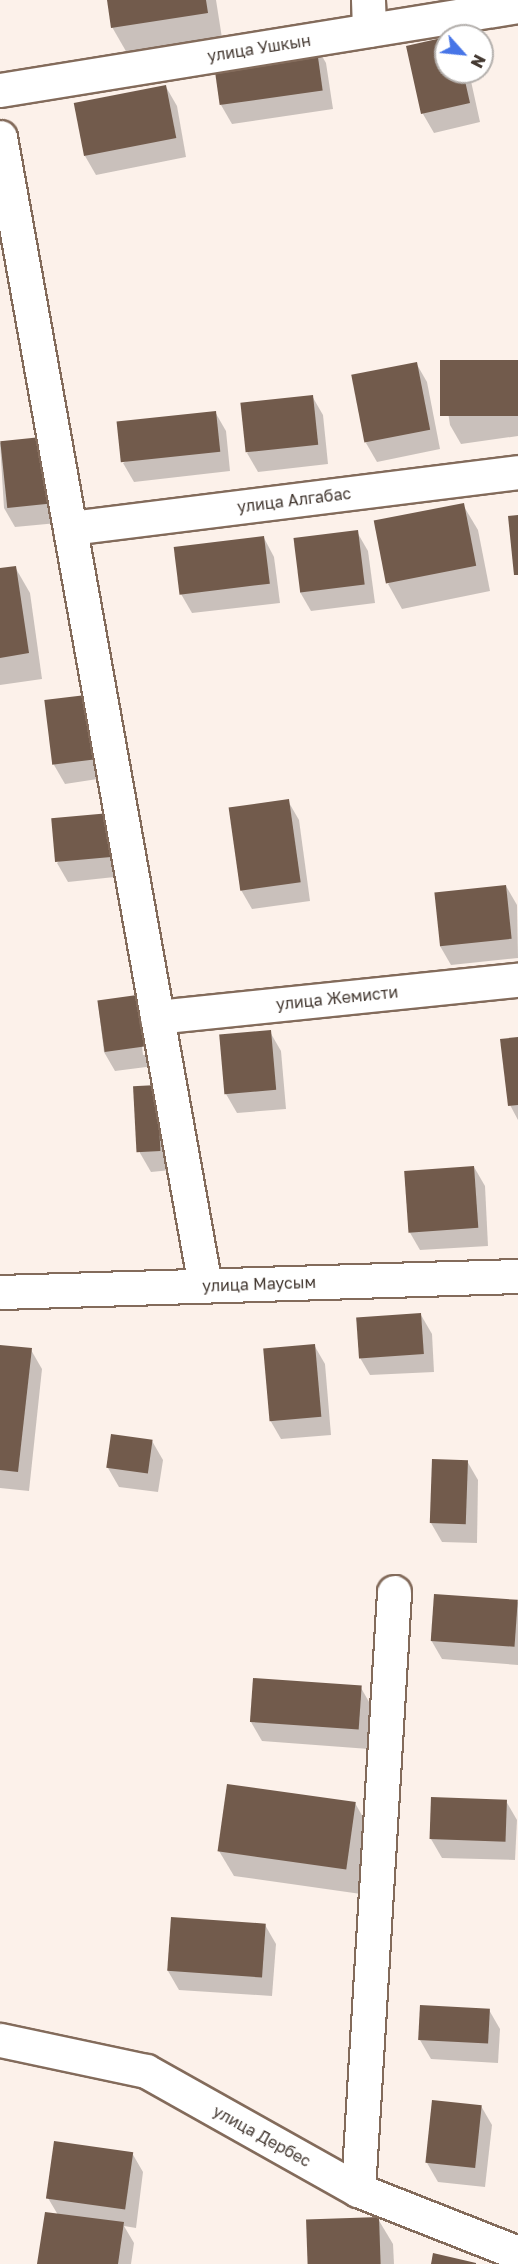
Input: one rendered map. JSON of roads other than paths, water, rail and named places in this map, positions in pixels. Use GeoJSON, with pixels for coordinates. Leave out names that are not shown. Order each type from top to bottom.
{"type":"FeatureCollection","features":[{"type":"Feature","properties":{"kind":"street","name":"улица Ушкын"},"geometry":{"type":"LineString","coordinates":[[0,90],[368,15],[518,6]]}},
{"type":"Feature","properties":{"kind":"street"},"geometry":{"type":"LineString","coordinates":[[0,137],[205,1285]]}},
{"type":"Feature","properties":{"kind":"street","name":"улица Алгабас"},"geometry":{"type":"LineString","coordinates":[[70,528],[518,472]]}},
{"type":"Feature","properties":{"kind":"street","name":"улица Жемисти"},"geometry":{"type":"LineString","coordinates":[[157,1017],[518,980]]}},
{"type":"Feature","properties":{"kind":"street","name":"улица Маусым"},"geometry":{"type":"LineString","coordinates":[[0,1292],[518,1276]]}},
{"type":"Feature","properties":{"kind":"street"},"geometry":{"type":"LineString","coordinates":[[358,2190],[394,1592]]}},
{"type":"Feature","properties":{"kind":"street","name":"улица Дербес"},"geometry":{"type":"LineString","coordinates":[[0,2040],[146,2072],[358,2190],[518,2253]]}}]}
